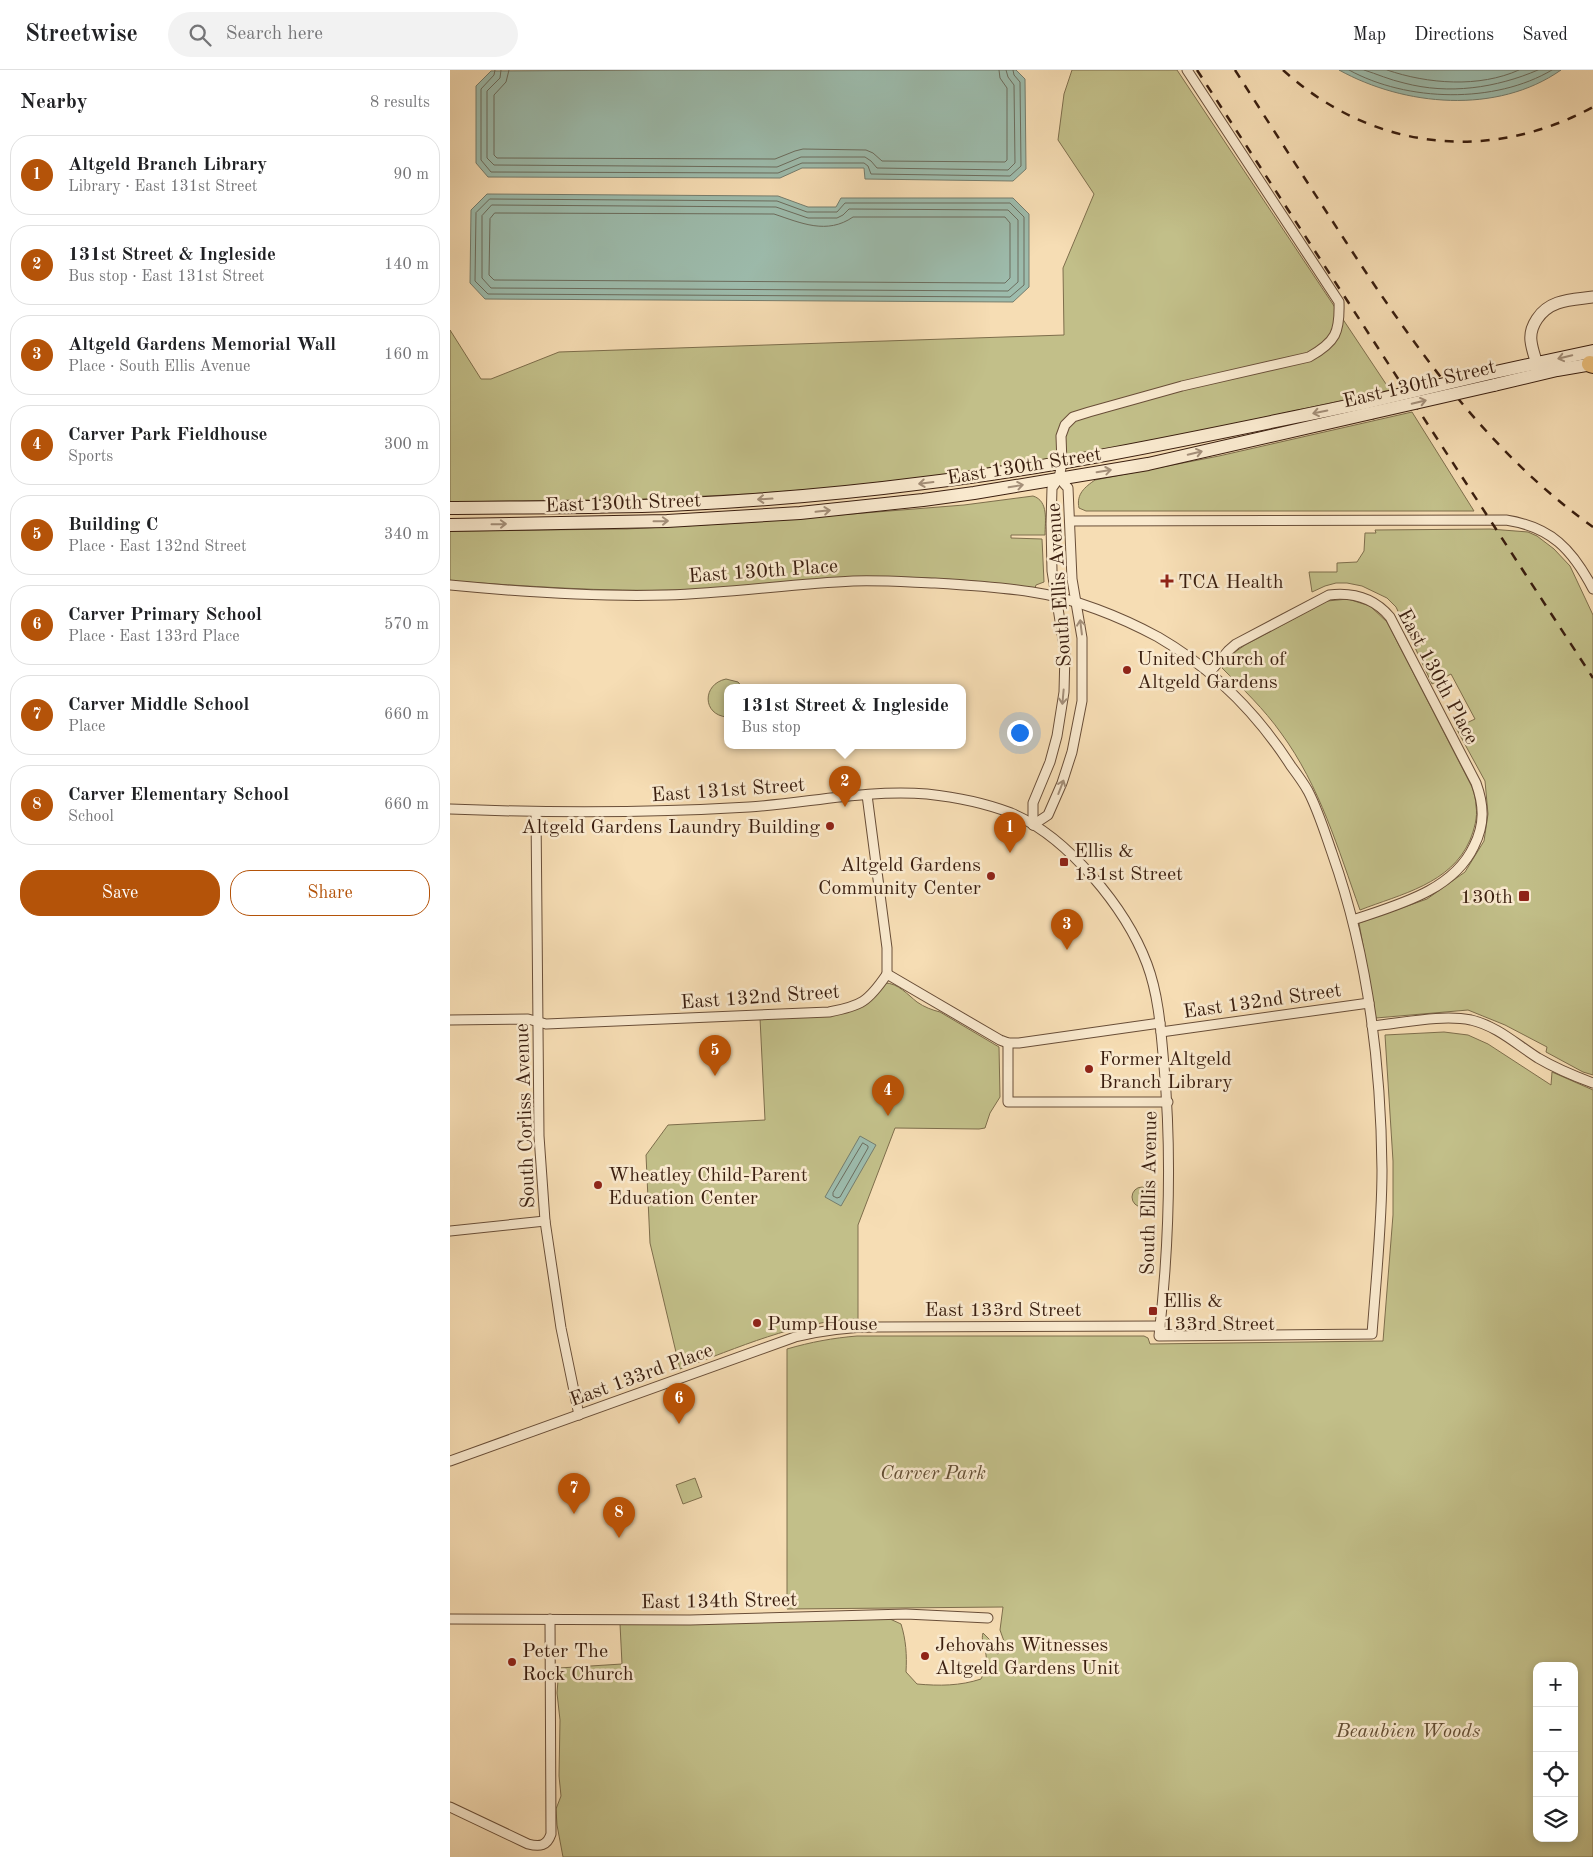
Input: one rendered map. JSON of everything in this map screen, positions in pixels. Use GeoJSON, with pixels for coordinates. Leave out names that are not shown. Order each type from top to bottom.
{"type":"FeatureCollection","features":[{"type":"Feature","properties":{"kind":"main road","name":"East 130th Street"},"geometry":{"type":"LineString","coordinates":[[450,525],[666,521],[800,513],[974,493],[1148,464],[1493,379],[1539,369],[1592,361]]}},
{"type":"Feature","properties":{"kind":"main road","name":"East 130th Street"},"geometry":{"type":"LineString","coordinates":[[450,508],[668,505],[802,497],[924,484],[1062,463],[1370,408]]}},
{"type":"Feature","properties":{"kind":"street"},"geometry":{"type":"LineString","coordinates":[[1059,478],[1062,463],[1061,436],[1065,425],[1074,417],[1182,386],[1309,357],[1334,338],[1338,331],[1340,320],[1339,302],[1187,70]]}},
{"type":"Feature","properties":{"kind":"street"},"geometry":{"type":"LineString","coordinates":[[1539,369],[1531,342],[1531,335],[1532,328],[1540,314],[1554,303],[1593,297]]}},
{"type":"Feature","properties":{"kind":"street","name":"South Ellis Avenue"},"geometry":{"type":"LineString","coordinates":[[1034,825],[1048,815],[1056,800],[1070,760],[1082,700],[1082,638],[1072,579],[1068,488],[1059,478],[1052,488],[1051,497],[1052,571],[1064,652],[1064,692],[1058,730],[1050,762],[1033,803],[1034,825],[1057,843],[1104,889],[1120,911],[1147,964],[1154,990],[1168,1102],[1168,1251],[1160,1331]]}},
{"type":"Feature","properties":{"kind":"street"},"geometry":{"type":"LineString","coordinates":[[1070,521],[1506,520],[1535,526],[1550,534],[1574,557],[1593,588]]}},
{"type":"Feature","properties":{"kind":"street","name":"East 130th Place"},"geometry":{"type":"LineString","coordinates":[[450,586],[565,594],[658,595],[853,581],[882,581],[970,585],[1032,592],[1056,596],[1141,628],[1190,657],[1210,672],[1258,719],[1308,790],[1330,848],[1353,920],[1372,1026],[1377,1071],[1382,1168],[1380,1228],[1372,1334]]}},
{"type":"Feature","properties":{"kind":"street","name":"East 130th Place"},"geometry":{"type":"LineString","coordinates":[[1210,672],[1236,644],[1330,595],[1355,595],[1380,606],[1390,617],[1476,783],[1483,809],[1483,821],[1479,836],[1465,863],[1455,874],[1428,892],[1353,920]]}},
{"type":"Feature","properties":{"kind":"street","name":"East 131st Street"},"geometry":{"type":"LineString","coordinates":[[450,809],[536,812],[700,810],[905,793],[954,798],[1011,813],[1034,825]]}},
{"type":"Feature","properties":{"kind":"street"},"geometry":{"type":"LineString","coordinates":[[867,795],[887,948],[887,974],[1008,1043],[1008,1102],[1168,1102]]}},
{"type":"Feature","properties":{"kind":"street","name":"South Corliss Avenue"},"geometry":{"type":"LineString","coordinates":[[536,812],[539,1136],[545,1221],[561,1328],[579,1415]]}},
{"type":"Feature","properties":{"kind":"street","name":"East 132nd Street"},"geometry":{"type":"LineString","coordinates":[[450,1020],[528,1018],[546,1024],[828,1012],[853,1007],[863,1001],[875,992],[887,974]]}},
{"type":"Feature","properties":{"kind":"street","name":"East 132nd Street"},"geometry":{"type":"LineString","coordinates":[[1008,1043],[1369,1003]]}},
{"type":"Feature","properties":{"kind":"street"},"geometry":{"type":"LineString","coordinates":[[1372,1026],[1442,1019],[1472,1020],[1501,1032],[1554,1067],[1593,1083]]}},
{"type":"Feature","properties":{"kind":"street"},"geometry":{"type":"LineString","coordinates":[[450,1230],[545,1221]]}},
{"type":"Feature","properties":{"kind":"street","name":"East 133rd Street"},"geometry":{"type":"LineString","coordinates":[[846,1327],[1372,1334]]}},
{"type":"Feature","properties":{"kind":"street","name":"East 133rd Place"},"geometry":{"type":"LineString","coordinates":[[450,1461],[795,1337],[822,1330],[846,1327]]}},
{"type":"Feature","properties":{"kind":"street","name":"East 134th Street"},"geometry":{"type":"LineString","coordinates":[[450,1619],[690,1620],[906,1614],[988,1618]]}},
{"type":"Feature","properties":{"kind":"street"},"geometry":{"type":"LineString","coordinates":[[450,1807],[528,1844],[546,1844],[551,1834],[550,1619]]}},
{"type":"Feature","properties":{"kind":"green space"},"geometry":{"type":"Polygon","coordinates":[[[1072,70],[1177,70],[1390,390],[1105,452],[962,473],[829,488],[749,494],[642,499],[450,502],[450,330],[481,379],[491,379],[559,352],[1064,335],[1063,268],[1094,194],[1058,140],[1064,94],[1072,70]]]}},
{"type":"Feature","properties":{"kind":"green space"},"geometry":{"type":"Polygon","coordinates":[[[1412,412],[1474,511],[1086,511],[1079,508],[1080,495],[1095,480],[1219,456],[1412,412]]]}},
{"type":"Feature","properties":{"kind":"green space"},"geometry":{"type":"Polygon","coordinates":[[[1033,496],[1042,502],[1044,507],[1045,535],[1011,535],[1011,538],[1042,539],[1044,582],[1036,585],[1035,588],[986,582],[912,577],[839,578],[680,590],[565,588],[450,581],[450,531],[627,529],[739,523],[964,505],[1033,496]]]}},
{"type":"Feature","properties":{"kind":"green space"},"geometry":{"type":"Polygon","coordinates":[[[1490,529],[1528,532],[1537,536],[1554,549],[1570,566],[1593,615],[1593,1075],[1583,1072],[1546,1052],[1547,1047],[1505,1025],[1468,1010],[1376,1018],[1359,923],[1427,899],[1465,872],[1484,841],[1488,814],[1485,781],[1456,728],[1475,719],[1451,674],[1432,684],[1396,607],[1387,598],[1362,586],[1347,583],[1336,583],[1312,592],[1309,572],[1337,572],[1337,563],[1357,562],[1364,551],[1365,533],[1376,533],[1375,530],[1490,529]]]}},
{"type":"Feature","properties":{"kind":"green space"},"geometry":{"type":"Polygon","coordinates":[[[1348,599],[1370,606],[1387,622],[1472,787],[1476,810],[1475,823],[1470,840],[1451,867],[1423,886],[1360,910],[1336,841],[1307,774],[1295,753],[1268,716],[1222,668],[1235,652],[1245,645],[1327,601],[1348,599]]]}},
{"type":"Feature","properties":{"kind":"green space"},"geometry":{"type":"Polygon","coordinates":[[[726,679],[740,684],[724,684],[724,716],[713,711],[709,705],[709,693],[718,682],[726,679]]]}},
{"type":"Feature","properties":{"kind":"green space"},"geometry":{"type":"Polygon","coordinates":[[[885,983],[898,987],[920,1004],[940,1012],[999,1047],[1000,1097],[990,1113],[985,1128],[895,1128],[858,1225],[858,1319],[835,1321],[790,1330],[745,1344],[680,1369],[650,1243],[646,1155],[668,1125],[765,1120],[760,1018],[844,1013],[885,983]]]}},
{"type":"Feature","properties":{"kind":"green space"},"geometry":{"type":"Polygon","coordinates":[[[1444,1032],[1468,1035],[1488,1044],[1551,1085],[1552,1072],[1593,1090],[1593,1857],[563,1857],[556,1809],[561,1796],[559,1776],[560,1720],[557,1693],[559,1668],[622,1664],[620,1624],[890,1619],[901,1624],[906,1648],[906,1672],[917,1684],[925,1685],[957,1684],[981,1679],[986,1661],[982,1640],[983,1633],[990,1640],[992,1650],[998,1654],[1005,1644],[1000,1630],[1003,1607],[787,1609],[787,1349],[805,1344],[857,1336],[1144,1336],[1148,1338],[1150,1344],[1383,1341],[1393,1215],[1393,1161],[1385,1035],[1444,1032]]]}},
{"type":"Feature","properties":{"kind":"green space"},"geometry":{"type":"Polygon","coordinates":[[[1142,1187],[1149,1190],[1152,1197],[1149,1204],[1142,1207],[1135,1204],[1132,1197],[1135,1190],[1142,1187]]]}},
{"type":"Feature","properties":{"kind":"green space"},"geometry":{"type":"Polygon","coordinates":[[[695,1478],[702,1497],[683,1504],[676,1485],[695,1478]]]}},
{"type":"Feature","properties":{"kind":"water"},"geometry":{"type":"Polygon","coordinates":[[[1016,70],[1025,79],[1026,169],[1013,181],[865,179],[864,168],[802,168],[780,178],[488,177],[476,163],[476,86],[491,71],[1016,70]]]}},
{"type":"Feature","properties":{"kind":"water"},"geometry":{"type":"Polygon","coordinates":[[[1339,70],[1561,70],[1536,84],[1508,94],[1480,99],[1450,100],[1421,98],[1392,92],[1339,70]]]}},
{"type":"Feature","properties":{"kind":"water"},"geometry":{"type":"Polygon","coordinates":[[[487,194],[778,196],[808,207],[836,207],[841,198],[1013,198],[1029,214],[1029,287],[1013,302],[485,299],[470,283],[471,210],[487,194]]]}},
{"type":"Feature","properties":{"kind":"water"},"geometry":{"type":"Polygon","coordinates":[[[860,1136],[876,1145],[841,1206],[825,1197],[860,1136]]]}},
{"type":"Feature","properties":{"kind":"railway"},"geometry":{"type":"LineString","coordinates":[[1197,70],[1593,678]]}},
{"type":"Feature","properties":{"kind":"railway"},"geometry":{"type":"LineString","coordinates":[[1235,70],[1372,282],[1427,359],[1487,432],[1520,466],[1555,498],[1593,527]]}},
{"type":"Feature","properties":{"kind":"railway"},"geometry":{"type":"LineString","coordinates":[[1283,70],[1317,97],[1354,118],[1392,132],[1432,140],[1472,141],[1513,137],[1553,125],[1593,107]]}},
{"type":"Feature","properties":{"kind":"place","name":"TCA Health"},"geometry":{"type":"Point","coordinates":[1167,581]}},
{"type":"Feature","properties":{"kind":"place","name":"United Church of Altgeld Gardens"},"geometry":{"type":"Point","coordinates":[1127,670]}},
{"type":"Feature","properties":{"kind":"place","name":"131st Street & Ingleside"},"geometry":{"type":"Point","coordinates":[845,807]}},
{"type":"Feature","properties":{"kind":"place","name":"Altgeld Gardens Laundry Building"},"geometry":{"type":"Point","coordinates":[830,826]}},
{"type":"Feature","properties":{"kind":"place","name":"Altgeld Branch Library"},"geometry":{"type":"Point","coordinates":[1010,853]}},
{"type":"Feature","properties":{"kind":"place","name":"Ellis & 131st Street"},"geometry":{"type":"Point","coordinates":[1064,862]}},
{"type":"Feature","properties":{"kind":"place","name":"Altgeld Gardens Community Center"},"geometry":{"type":"Point","coordinates":[991,876]}},
{"type":"Feature","properties":{"kind":"place","name":"130th"},"geometry":{"type":"Point","coordinates":[1524,896]}},
{"type":"Feature","properties":{"kind":"place","name":"Altgeld Gardens Memorial Wall"},"geometry":{"type":"Point","coordinates":[1067,950]}},
{"type":"Feature","properties":{"kind":"place","name":"Former Altgeld Branch Library"},"geometry":{"type":"Point","coordinates":[1089,1069]}},
{"type":"Feature","properties":{"kind":"place","name":"Building C"},"geometry":{"type":"Point","coordinates":[715,1076]}},
{"type":"Feature","properties":{"kind":"place","name":"Carver Park Fieldhouse"},"geometry":{"type":"Point","coordinates":[888,1116]}},
{"type":"Feature","properties":{"kind":"place","name":"Wheatley Child-Parent Education Center"},"geometry":{"type":"Point","coordinates":[598,1185]}},
{"type":"Feature","properties":{"kind":"place","name":"Ellis & 133rd Street"},"geometry":{"type":"Point","coordinates":[1153,1311]}},
{"type":"Feature","properties":{"kind":"place","name":"Pump House"},"geometry":{"type":"Point","coordinates":[757,1323]}},
{"type":"Feature","properties":{"kind":"place","name":"Carver Primary School"},"geometry":{"type":"Point","coordinates":[679,1424]}},
{"type":"Feature","properties":{"kind":"place","name":"Carver Middle School"},"geometry":{"type":"Point","coordinates":[574,1514]}},
{"type":"Feature","properties":{"kind":"place","name":"Carver Elementary School"},"geometry":{"type":"Point","coordinates":[619,1538]}},
{"type":"Feature","properties":{"kind":"place","name":"Jehovahs Witnesses Altgeld Gardens Unit"},"geometry":{"type":"Point","coordinates":[925,1656]}},
{"type":"Feature","properties":{"kind":"place","name":"Peter The Rock Church"},"geometry":{"type":"Point","coordinates":[512,1662]}},
{"type":"Feature","properties":{"kind":"park label","name":"Carver Park"},"geometry":{"type":"Point","coordinates":[933,1472]}},
{"type":"Feature","properties":{"kind":"park label","name":"Beaubien Woods"},"geometry":{"type":"Point","coordinates":[1408,1730]}}]}
